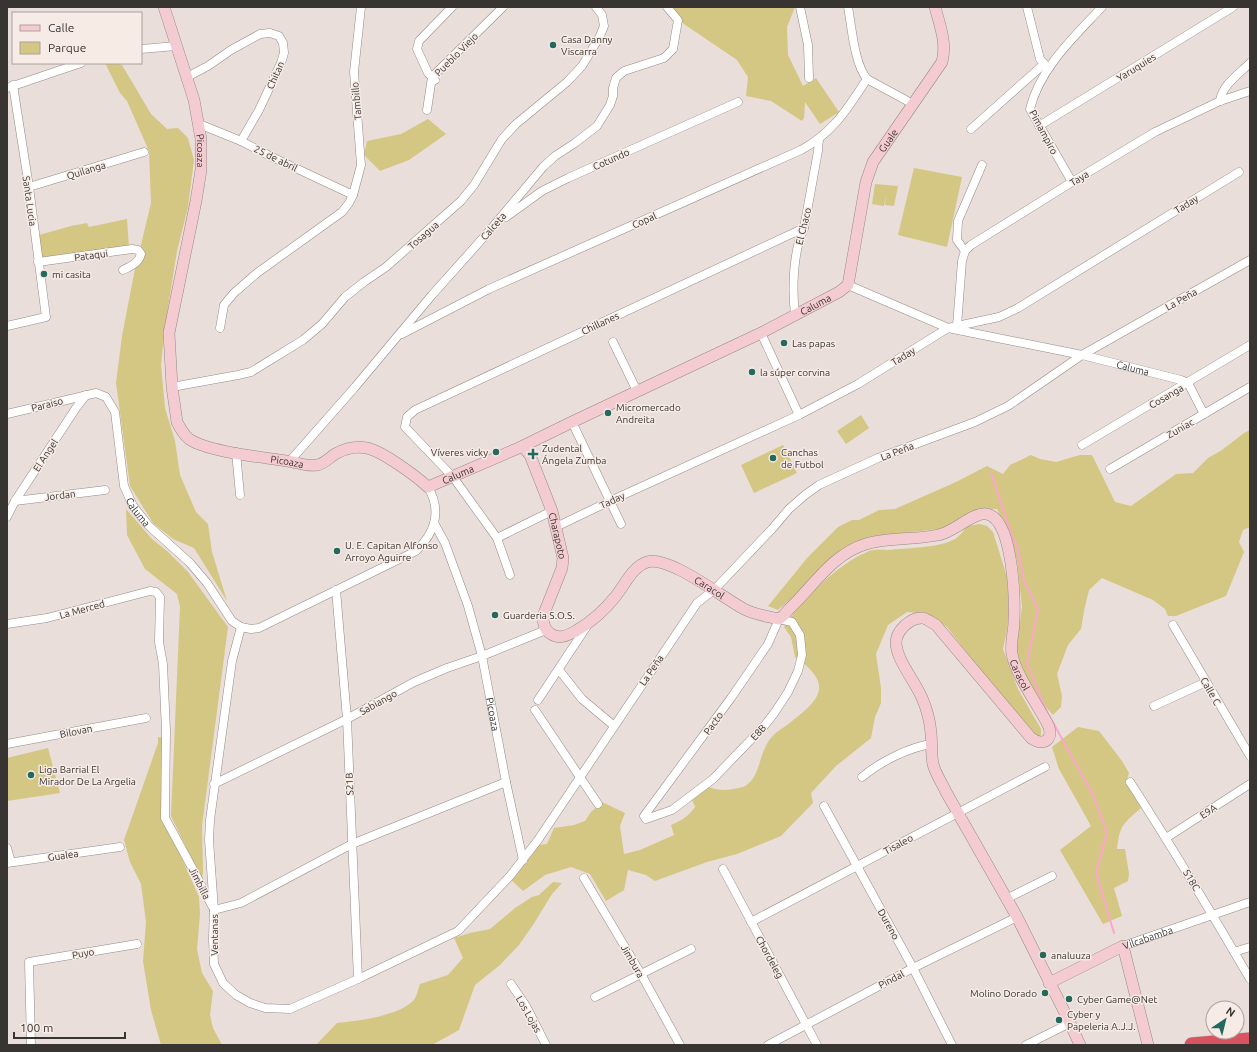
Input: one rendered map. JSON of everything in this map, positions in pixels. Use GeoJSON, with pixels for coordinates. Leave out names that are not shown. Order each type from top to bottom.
{"type":"FeatureCollection","features":[{"type":"Feature","properties":{"kind":"highway"},"geometry":{"type":"LineString","coordinates":[[1192,1045],[1250,1040]]}},
{"type":"Feature","properties":{"kind":"street","name":"Picoaza"},"geometry":{"type":"LineString","coordinates":[[164,7],[187,77],[201,138],[201,154],[196,201],[169,333],[172,386],[177,422],[185,435],[203,445],[310,465],[318,465],[334,454],[346,449],[367,448],[380,454],[418,478],[428,487],[434,499],[434,523],[445,543],[463,592],[482,656],[506,782],[523,860]]}},
{"type":"Feature","properties":{"kind":"street","name":"Tambillo"},"geometry":{"type":"LineString","coordinates":[[220,328],[224,305],[234,293],[257,273],[342,212],[353,195],[361,165],[354,72],[360,7]]}},
{"type":"Feature","properties":{"kind":"street"},"geometry":{"type":"LineString","coordinates":[[434,79],[428,73],[417,49],[419,41],[452,7]]}},
{"type":"Feature","properties":{"kind":"street","name":"Pueblo Viejo"},"geometry":{"type":"LineString","coordinates":[[427,110],[434,79],[503,7]]}},
{"type":"Feature","properties":{"kind":"street","name":"Tosagua"},"geometry":{"type":"LineString","coordinates":[[172,386],[238,376],[251,372],[303,340],[322,324],[345,297],[386,267],[461,201],[474,185],[502,139],[516,124],[567,82],[582,66],[600,36],[604,26],[602,15],[596,7]]}},
{"type":"Feature","properties":{"kind":"street","name":"Calceta"},"geometry":{"type":"LineString","coordinates":[[290,461],[543,167],[555,156],[582,139],[597,126],[610,105],[616,78],[624,71],[664,58],[673,49],[678,20],[667,7]]}},
{"type":"Feature","properties":{"kind":"street"},"geometry":{"type":"LineString","coordinates":[[800,7],[808,45],[809,78]]}},
{"type":"Feature","properties":{"kind":"street"},"geometry":{"type":"LineString","coordinates":[[848,7],[860,68],[867,79],[913,104]]}},
{"type":"Feature","properties":{"kind":"street","name":"Guale"},"geometry":{"type":"LineString","coordinates":[[848,285],[868,173],[873,162],[942,62],[945,52],[944,41],[935,7]]}},
{"type":"Feature","properties":{"kind":"street"},"geometry":{"type":"LineString","coordinates":[[970,129],[1046,66],[1040,59],[1027,7]]}},
{"type":"Feature","properties":{"kind":"street","name":"Pimampiro"},"geometry":{"type":"LineString","coordinates":[[1072,182],[1030,109],[1046,66],[1102,7]]}},
{"type":"Feature","properties":{"kind":"street","name":"Yaruquies"},"geometry":{"type":"LineString","coordinates":[[1039,126],[1233,7]]}},
{"type":"Feature","properties":{"kind":"street","name":"Chitan"},"geometry":{"type":"LineString","coordinates":[[187,77],[260,34],[270,33],[279,36],[283,43],[284,53],[281,63],[259,110],[241,141]]}},
{"type":"Feature","properties":{"kind":"street"},"geometry":{"type":"LineString","coordinates":[[142,49],[176,46]]}},
{"type":"Feature","properties":{"kind":"street"},"geometry":{"type":"LineString","coordinates":[[1220,101],[1221,93],[1250,63]]}},
{"type":"Feature","properties":{"kind":"street"},"geometry":{"type":"LineString","coordinates":[[10,86],[78,64]]}},
{"type":"Feature","properties":{"kind":"street","name":"Copal"},"geometry":{"type":"LineString","coordinates":[[399,336],[489,289],[801,150],[819,140],[841,118],[867,79]]}},
{"type":"Feature","properties":{"kind":"street","name":"Santa Lucia"},"geometry":{"type":"LineString","coordinates":[[7,326],[46,317],[29,187],[10,86]]}},
{"type":"Feature","properties":{"kind":"street","name":"Taya"},"geometry":{"type":"LineString","coordinates":[[965,251],[971,245],[1072,182],[1156,132],[1220,101],[1250,91]]}},
{"type":"Feature","properties":{"kind":"street","name":"Cotundo"},"geometry":{"type":"LineString","coordinates":[[491,229],[526,201],[542,191],[738,102]]}},
{"type":"Feature","properties":{"kind":"street","name":"25 de abril"},"geometry":{"type":"LineString","coordinates":[[199,124],[241,141],[353,195]]}},
{"type":"Feature","properties":{"kind":"street","name":"El Chaco"},"geometry":{"type":"LineString","coordinates":[[795,314],[793,293],[797,250],[799,238],[804,228],[819,140]]}},
{"type":"Feature","properties":{"kind":"street","name":"Quilanga"},"geometry":{"type":"LineString","coordinates":[[29,187],[144,152]]}},
{"type":"Feature","properties":{"kind":"street"},"geometry":{"type":"LineString","coordinates":[[957,326],[962,261],[965,251],[957,240],[958,221],[982,165]]}},
{"type":"Feature","properties":{"kind":"street","name":"Taday"},"geometry":{"type":"LineString","coordinates":[[556,526],[799,415],[858,384],[948,328],[999,317],[1018,308],[1239,172]]}},
{"type":"Feature","properties":{"kind":"street","name":"Chillanes"},"geometry":{"type":"LineString","coordinates":[[453,477],[405,427],[407,417],[415,410],[804,228]]}},
{"type":"Feature","properties":{"kind":"street","name":"Pataqui"},"geometry":{"type":"LineString","coordinates":[[38,262],[132,249],[138,250],[141,254],[140,258],[137,262],[124,270]]}},
{"type":"Feature","properties":{"kind":"street","name":"La Peña"},"geometry":{"type":"LineString","coordinates":[[580,777],[697,603],[704,596],[714,590],[772,530],[789,509],[804,495],[819,485],[878,458],[982,419],[1008,406],[1082,355],[1250,260]]}},
{"type":"Feature","properties":{"kind":"street","name":"Caluma"},"geometry":{"type":"LineString","coordinates":[[428,487],[521,447],[761,333],[839,292],[848,285],[948,328],[1082,355],[1182,380],[1188,383]]}},
{"type":"Feature","properties":{"kind":"street"},"geometry":{"type":"LineString","coordinates":[[761,333],[799,415]]}},
{"type":"Feature","properties":{"kind":"street"},"geometry":{"type":"LineString","coordinates":[[613,342],[637,391]]}},
{"type":"Feature","properties":{"kind":"street","name":"Cosanga"},"geometry":{"type":"LineString","coordinates":[[1082,445],[1250,345]]}},
{"type":"Feature","properties":{"kind":"street"},"geometry":{"type":"LineString","coordinates":[[1188,383],[1204,414]]}},
{"type":"Feature","properties":{"kind":"street","name":"Zuniac"},"geometry":{"type":"LineString","coordinates":[[1110,469],[1250,388]]}},
{"type":"Feature","properties":{"kind":"street","name":"Caluma"},"geometry":{"type":"LineString","coordinates":[[86,394],[96,393],[106,397],[115,412],[124,486],[133,506],[149,526],[190,563],[207,583],[232,621],[241,627]]}},
{"type":"Feature","properties":{"kind":"street","name":"Paraiso"},"geometry":{"type":"LineString","coordinates":[[7,414],[86,394]]}},
{"type":"Feature","properties":{"kind":"street","name":"El Angel"},"geometry":{"type":"LineString","coordinates":[[7,517],[15,501],[86,394]]}},
{"type":"Feature","properties":{"kind":"street"},"geometry":{"type":"LineString","coordinates":[[572,422],[621,524]]}},
{"type":"Feature","properties":{"kind":"street","name":"Charapoto"},"geometry":{"type":"LineString","coordinates":[[521,447],[524,448],[530,455],[552,511],[562,554],[562,568],[543,616],[546,630]]}},
{"type":"Feature","properties":{"kind":"street"},"geometry":{"type":"LineString","coordinates":[[236,452],[240,495]]}},
{"type":"Feature","properties":{"kind":"street"},"geometry":{"type":"LineString","coordinates":[[453,477],[497,538],[510,575]]}},
{"type":"Feature","properties":{"kind":"street","name":"Jordan"},"geometry":{"type":"LineString","coordinates":[[15,501],[105,490]]}},
{"type":"Feature","properties":{"kind":"street"},"geometry":{"type":"LineString","coordinates":[[497,538],[552,511]]}},
{"type":"Feature","properties":{"kind":"street","name":"Caracol"},"geometry":{"type":"LineString","coordinates":[[538,700],[588,624],[603,611],[616,596],[637,567],[650,561],[663,562],[690,575],[734,603],[756,614],[779,619],[831,565],[856,548],[868,544],[905,538],[941,535],[980,514],[989,514],[996,518],[1002,530],[1011,559],[1014,590],[1012,654],[1019,672],[1046,722],[1049,730],[1047,740],[1038,742],[1030,738],[936,626],[926,620],[920,619],[909,622],[897,637],[896,644],[899,656],[923,699],[931,733],[933,766],[946,792],[1006,898],[1080,1045]]}},
{"type":"Feature","properties":{"kind":"street"},"geometry":{"type":"LineString","coordinates":[[241,627],[251,629],[259,628],[416,551],[429,536],[434,523]]}},
{"type":"Feature","properties":{"kind":"street","name":"S21B"},"geometry":{"type":"LineString","coordinates":[[336,590],[347,719],[358,979]]}},
{"type":"Feature","properties":{"kind":"street","name":"La Merced"},"geometry":{"type":"LineString","coordinates":[[7,624],[47,618],[150,591],[156,592]]}},
{"type":"Feature","properties":{"kind":"street","name":"Jimbilla"},"geometry":{"type":"LineString","coordinates":[[156,592],[160,597],[159,642],[163,664],[166,731],[165,818],[214,910],[241,903],[352,844],[506,782]]}},
{"type":"Feature","properties":{"kind":"street","name":"E8B"},"geometry":{"type":"LineString","coordinates":[[652,818],[672,810],[713,779],[765,725],[785,697],[798,671],[802,655],[800,635],[792,622],[779,619]]}},
{"type":"Feature","properties":{"kind":"street","name":"Pacto"},"geometry":{"type":"LineString","coordinates":[[652,818],[646,819],[644,816],[722,710],[768,644],[779,619]]}},
{"type":"Feature","properties":{"kind":"street"},"geometry":{"type":"LineString","coordinates":[[546,630],[554,636],[562,637],[588,624]]}},
{"type":"Feature","properties":{"kind":"street","name":"Calle C"},"geometry":{"type":"LineString","coordinates":[[1173,625],[1250,756]]}},
{"type":"Feature","properties":{"kind":"street","name":"Ventanas"},"geometry":{"type":"LineString","coordinates":[[241,627],[232,661],[214,784],[209,840],[214,910],[214,964],[222,983],[236,995],[250,1003],[265,1008],[290,1008],[358,979],[458,931],[510,876],[523,860],[580,777]]}},
{"type":"Feature","properties":{"kind":"street","name":"Sabiango"},"geometry":{"type":"LineString","coordinates":[[214,784],[347,719],[414,682],[546,630]]}},
{"type":"Feature","properties":{"kind":"street"},"geometry":{"type":"LineString","coordinates":[[558,670],[582,699],[613,726]]}},
{"type":"Feature","properties":{"kind":"street"},"geometry":{"type":"LineString","coordinates":[[1154,706],[1206,682]]}},
{"type":"Feature","properties":{"kind":"street"},"geometry":{"type":"LineString","coordinates":[[535,710],[598,804]]}},
{"type":"Feature","properties":{"kind":"street","name":"Bilovan"},"geometry":{"type":"LineString","coordinates":[[7,744],[146,718]]}},
{"type":"Feature","properties":{"kind":"street"},"geometry":{"type":"LineString","coordinates":[[862,776],[884,762],[915,749],[932,744]]}},
{"type":"Feature","properties":{"kind":"street","name":"Tisaleo"},"geometry":{"type":"LineString","coordinates":[[751,922],[1045,766]]}},
{"type":"Feature","properties":{"kind":"street","name":"S18C"},"geometry":{"type":"LineString","coordinates":[[1130,782],[1166,838],[1249,976]]}},
{"type":"Feature","properties":{"kind":"street","name":"E9A"},"geometry":{"type":"LineString","coordinates":[[1166,838],[1250,784]]}},
{"type":"Feature","properties":{"kind":"street","name":"Dureno"},"geometry":{"type":"LineString","coordinates":[[824,806],[913,968],[952,1045]]}},
{"type":"Feature","properties":{"kind":"street","name":"Gualea"},"geometry":{"type":"LineString","coordinates":[[9,862],[120,847]]}},
{"type":"Feature","properties":{"kind":"street"},"geometry":{"type":"LineString","coordinates":[[7,848],[9,862]]}},
{"type":"Feature","properties":{"kind":"street","name":"Chordeleg"},"geometry":{"type":"LineString","coordinates":[[723,869],[817,1045]]}},
{"type":"Feature","properties":{"kind":"street"},"geometry":{"type":"LineString","coordinates":[[1006,898],[1052,876]]}},
{"type":"Feature","properties":{"kind":"street","name":"Jimbura"},"geometry":{"type":"LineString","coordinates":[[584,878],[641,974],[680,1045]]}},
{"type":"Feature","properties":{"kind":"street","name":"Vilcabamba"},"geometry":{"type":"LineString","coordinates":[[1049,983],[1123,946],[1250,902]]}},
{"type":"Feature","properties":{"kind":"street","name":"Pindal"},"geometry":{"type":"LineString","coordinates":[[768,1045],[913,968],[1016,917]]}},
{"type":"Feature","properties":{"kind":"street","name":"Puyo"},"geometry":{"type":"LineString","coordinates":[[31,1045],[28,962],[137,944]]}},
{"type":"Feature","properties":{"kind":"street"},"geometry":{"type":"LineString","coordinates":[[1123,946],[1148,1045]]}},
{"type":"Feature","properties":{"kind":"street"},"geometry":{"type":"LineString","coordinates":[[1234,952],[1250,947]]}},
{"type":"Feature","properties":{"kind":"street"},"geometry":{"type":"LineString","coordinates":[[595,997],[690,949]]}},
{"type":"Feature","properties":{"kind":"street","name":"Los Lojas"},"geometry":{"type":"LineString","coordinates":[[510,984],[526,1006],[546,1045]]}},
{"type":"Feature","properties":{"kind":"street"},"geometry":{"type":"LineString","coordinates":[[1026,1045],[1070,1023]]}},
{"type":"Feature","properties":{"kind":"green space"},"geometry":{"type":"Polygon","coordinates":[[[672,7],[795,7],[787,27],[788,55],[803,86],[816,78],[839,112],[820,124],[805,102],[804,118],[802,121],[771,101],[746,96],[748,77],[737,60],[678,20],[672,7]]]}},
{"type":"Feature","properties":{"kind":"green space"},"geometry":{"type":"Polygon","coordinates":[[[106,64],[122,65],[151,114],[167,129],[178,128],[188,138],[194,160],[188,207],[177,251],[165,326],[161,365],[165,408],[175,441],[180,475],[196,512],[208,524],[212,552],[227,601],[194,548],[173,539],[153,523],[130,486],[116,383],[122,336],[134,274],[151,203],[149,151],[127,101],[120,93],[106,64]]]}},
{"type":"Feature","properties":{"kind":"green space"},"geometry":{"type":"Polygon","coordinates":[[[428,119],[446,134],[409,160],[380,171],[364,155],[367,141],[401,134],[428,119]]]}},
{"type":"Feature","properties":{"kind":"green space"},"geometry":{"type":"Polygon","coordinates":[[[914,168],[962,177],[947,247],[898,235],[914,168]]]}},
{"type":"Feature","properties":{"kind":"green space"},"geometry":{"type":"Polygon","coordinates":[[[875,184],[898,186],[894,206],[885,205],[886,196],[884,206],[872,204],[875,184]]]}},
{"type":"Feature","properties":{"kind":"green space"},"geometry":{"type":"Polygon","coordinates":[[[127,219],[129,247],[41,260],[39,235],[87,223],[89,227],[127,219]]]}},
{"type":"Feature","properties":{"kind":"green space"},"geometry":{"type":"Polygon","coordinates":[[[861,415],[869,428],[846,444],[837,431],[861,415]]]}},
{"type":"Feature","properties":{"kind":"green space"},"geometry":{"type":"Polygon","coordinates":[[[1250,430],[1250,527],[1243,530],[1239,542],[1244,552],[1226,596],[1176,616],[1168,616],[1165,609],[1153,600],[1102,578],[1089,590],[1081,629],[1068,645],[1057,674],[1062,696],[1061,707],[1053,715],[1034,694],[1017,656],[1017,644],[1022,607],[1017,560],[1003,521],[997,509],[980,508],[966,515],[947,528],[868,537],[835,555],[808,583],[778,610],[768,606],[808,557],[838,527],[852,520],[859,520],[879,510],[895,509],[956,482],[987,466],[1003,474],[1010,465],[1031,455],[1040,459],[1056,462],[1080,455],[1092,455],[1115,502],[1131,506],[1176,474],[1193,473],[1208,458],[1250,430]]]}},
{"type":"Feature","properties":{"kind":"green space"},"geometry":{"type":"Polygon","coordinates":[[[783,445],[797,473],[754,493],[741,465],[783,445]]]}},
{"type":"Feature","properties":{"kind":"green space"},"geometry":{"type":"Polygon","coordinates":[[[126,509],[152,539],[167,551],[188,572],[228,627],[202,826],[202,880],[171,816],[180,607],[177,594],[145,569],[127,535],[126,509]]]}},
{"type":"Feature","properties":{"kind":"green space"},"geometry":{"type":"Polygon","coordinates":[[[980,524],[987,526],[993,532],[1007,577],[1009,612],[1003,649],[1018,689],[1041,729],[1041,735],[1035,736],[984,675],[947,627],[927,614],[907,612],[888,625],[876,654],[881,688],[881,703],[875,717],[871,738],[836,766],[811,793],[813,803],[781,836],[737,854],[707,862],[655,881],[646,875],[628,870],[624,890],[606,901],[590,874],[571,867],[545,875],[523,891],[509,878],[530,846],[547,844],[554,828],[574,825],[585,821],[591,812],[602,802],[625,813],[620,826],[624,854],[640,850],[674,835],[671,825],[682,820],[690,813],[695,807],[691,797],[707,786],[722,790],[745,786],[750,782],[756,773],[767,744],[771,738],[803,712],[817,697],[819,689],[818,682],[814,674],[807,666],[795,657],[791,637],[784,627],[800,606],[832,574],[844,565],[869,551],[932,546],[955,539],[967,526],[980,524]]]}},
{"type":"Feature","properties":{"kind":"green space"},"geometry":{"type":"Polygon","coordinates":[[[1078,727],[1099,731],[1122,761],[1129,773],[1126,782],[1141,808],[1126,821],[1119,834],[1117,849],[1125,849],[1129,874],[1128,881],[1114,888],[1122,916],[1103,924],[1060,850],[1091,826],[1059,769],[1052,747],[1078,727]]]}},
{"type":"Feature","properties":{"kind":"green space"},"geometry":{"type":"Polygon","coordinates":[[[158,737],[165,738],[164,818],[199,897],[200,914],[197,949],[202,973],[213,991],[210,1015],[213,1028],[222,1045],[161,1045],[151,1010],[143,961],[146,922],[141,884],[130,862],[124,840],[158,743],[158,737]]]}},
{"type":"Feature","properties":{"kind":"green space","name":"Liga Barrial El Mirador De La Argelia"},"geometry":{"type":"Polygon","coordinates":[[[48,748],[60,793],[7,801],[7,758],[48,748]]]}},
{"type":"Feature","properties":{"kind":"green space"},"geometry":{"type":"Polygon","coordinates":[[[553,882],[562,883],[552,894],[519,945],[500,965],[475,985],[459,1030],[432,1045],[316,1045],[337,1023],[377,1017],[406,1006],[413,1001],[420,984],[448,975],[463,958],[454,938],[490,929],[515,908],[532,897],[539,895],[553,882]]]}},
{"type":"Feature","properties":{"kind":"waterway"},"geometry":{"type":"LineString","coordinates":[[991,472],[1011,534],[1018,549],[1024,581],[1038,609],[1027,663],[1045,708],[1093,795],[1107,832],[1096,873],[1114,933]]}},
{"type":"Feature","properties":{"kind":"place","name":"Casa Danny Viscarra"},"geometry":{"type":"Point","coordinates":[553,45]}},
{"type":"Feature","properties":{"kind":"place","name":"mi casita"},"geometry":{"type":"Point","coordinates":[44,274]}},
{"type":"Feature","properties":{"kind":"place","name":"Las papas"},"geometry":{"type":"Point","coordinates":[784,343]}},
{"type":"Feature","properties":{"kind":"place","name":"la súper corvina"},"geometry":{"type":"Point","coordinates":[752,372]}},
{"type":"Feature","properties":{"kind":"place","name":"Micromercado Andreita"},"geometry":{"type":"Point","coordinates":[608,413]}},
{"type":"Feature","properties":{"kind":"place","name":"Víveres vicky"},"geometry":{"type":"Point","coordinates":[496,452]}},
{"type":"Feature","properties":{"kind":"place","name":"Zudental Ángela Zumba"},"geometry":{"type":"Point","coordinates":[533,454]}},
{"type":"Feature","properties":{"kind":"place","name":"Canchas de Futbol"},"geometry":{"type":"Point","coordinates":[773,458]}},
{"type":"Feature","properties":{"kind":"place","name":"U. E. Capitan Alfonso Arroyo Aguirre"},"geometry":{"type":"Point","coordinates":[337,551]}},
{"type":"Feature","properties":{"kind":"place","name":"Guarderia S.O.S."},"geometry":{"type":"Point","coordinates":[495,615]}},
{"type":"Feature","properties":{"kind":"place","name":"Liga Barrial El Mirador De La Argelia"},"geometry":{"type":"Point","coordinates":[31,775]}},
{"type":"Feature","properties":{"kind":"place","name":"analuuza"},"geometry":{"type":"Point","coordinates":[1043,955]}},
{"type":"Feature","properties":{"kind":"place","name":"Molino Dorado"},"geometry":{"type":"Point","coordinates":[1045,993]}},
{"type":"Feature","properties":{"kind":"place","name":"Cyber Game@Net"},"geometry":{"type":"Point","coordinates":[1069,999]}},
{"type":"Feature","properties":{"kind":"place","name":"Cyber y Papeleria A.J.J."},"geometry":{"type":"Point","coordinates":[1059,1020]}}]}
